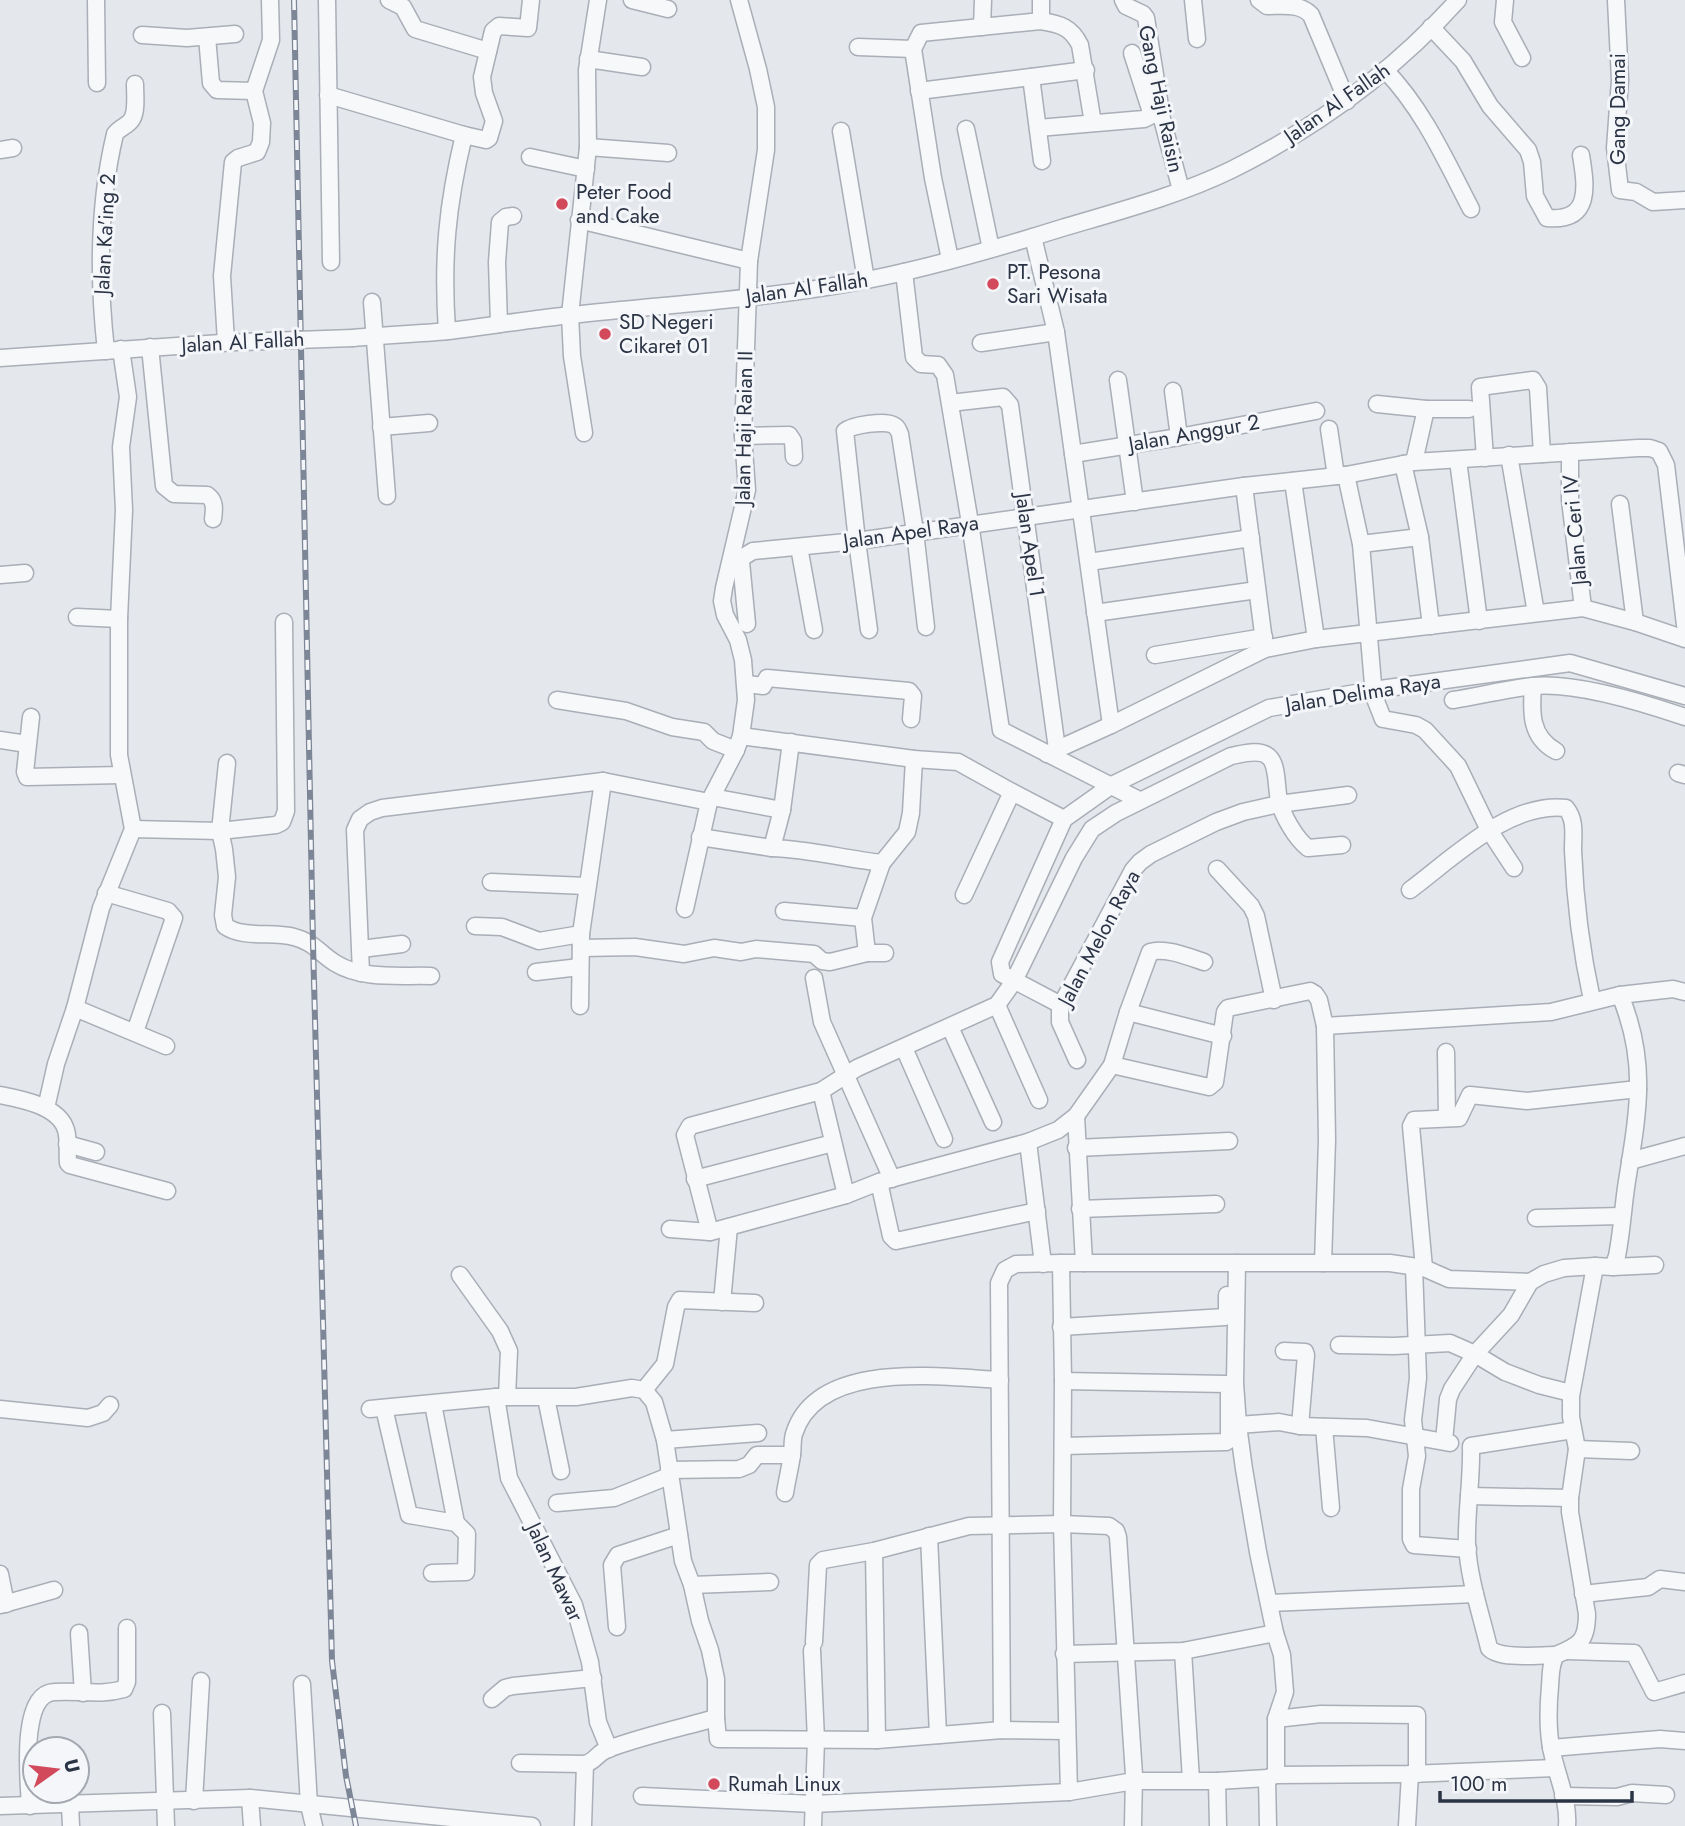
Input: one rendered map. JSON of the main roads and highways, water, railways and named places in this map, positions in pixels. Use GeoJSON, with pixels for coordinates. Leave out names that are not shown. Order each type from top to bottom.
{"type":"FeatureCollection","features":[{"type":"Feature","properties":{"kind":"railway"},"geometry":{"type":"LineString","coordinates":[[294,0],[313,944],[332,1661],[346,1776],[356,1826]]}},
{"type":"Feature","properties":{"kind":"place","name":"Peter Food and Cake"},"geometry":{"type":"Point","coordinates":[562,204]}},
{"type":"Feature","properties":{"kind":"place","name":"PT. Pesona Sari Wisata"},"geometry":{"type":"Point","coordinates":[993,284]}},
{"type":"Feature","properties":{"kind":"place","name":"SD Negeri Cikaret 01"},"geometry":{"type":"Point","coordinates":[605,334]}},
{"type":"Feature","properties":{"kind":"place","name":"Rumah Linux"},"geometry":{"type":"Point","coordinates":[714,1784]}}]}
